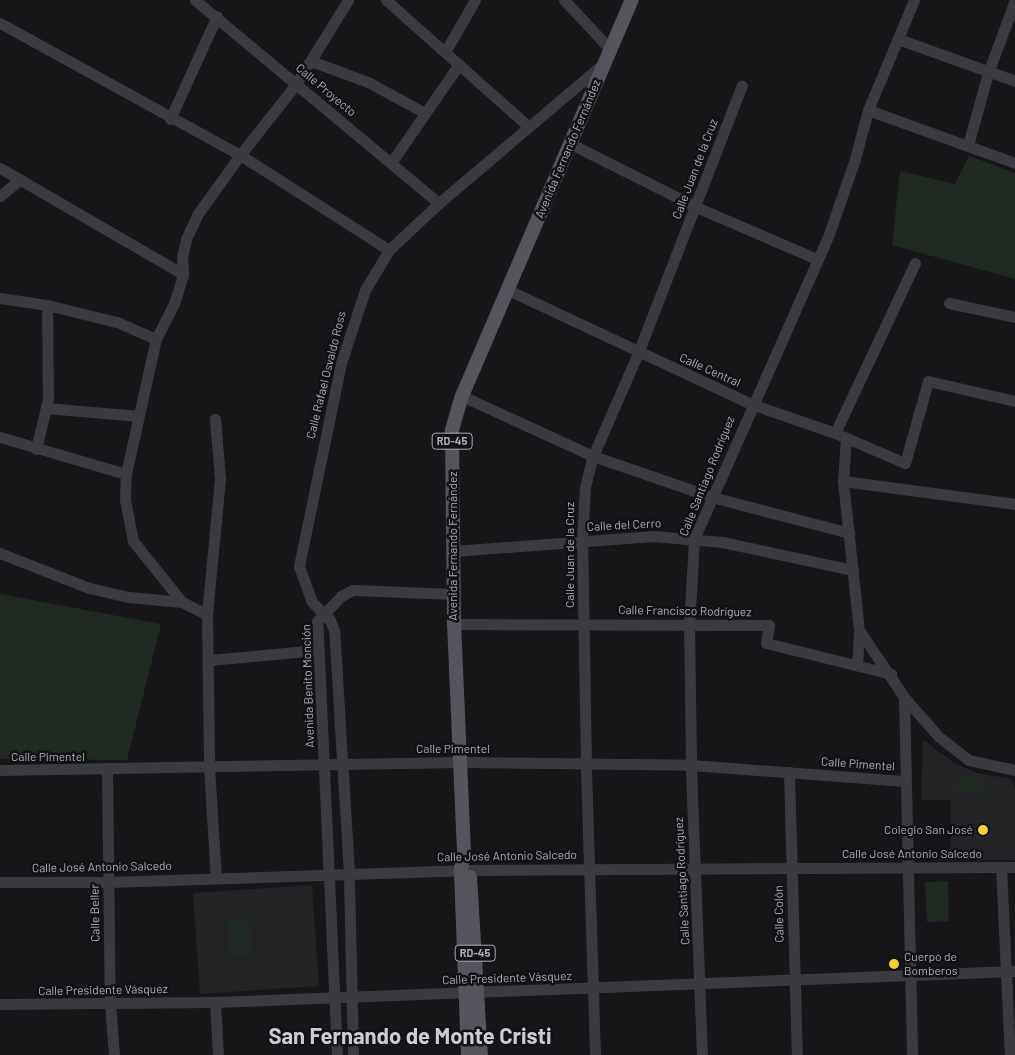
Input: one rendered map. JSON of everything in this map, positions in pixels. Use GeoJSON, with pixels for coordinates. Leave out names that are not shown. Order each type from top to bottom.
{"type":"FeatureCollection","features":[{"type":"Feature","properties":{"kind":"main road","name":"RD-45"},"geometry":{"type":"LineString","coordinates":[[609,56],[632,0]]}},
{"type":"Feature","properties":{"kind":"main road","name":"Avenida Fernando Fernández"},"geometry":{"type":"LineString","coordinates":[[481,1055],[472,993],[464,852],[453,594],[452,430],[462,396],[609,56]]}},
{"type":"Feature","properties":{"kind":"main road","name":"Avenida Fernando Fernández"},"geometry":{"type":"LineString","coordinates":[[468,1055],[472,993]]}},
{"type":"Feature","properties":{"kind":"street"},"geometry":{"type":"LineString","coordinates":[[182,602],[133,541],[125,500],[126,474],[156,339],[174,304],[183,274],[182,257],[197,215],[240,155],[296,84],[348,0]]}},
{"type":"Feature","properties":{"kind":"street"},"geometry":{"type":"LineString","coordinates":[[386,0],[529,127]]}},
{"type":"Feature","properties":{"kind":"street"},"geometry":{"type":"LineString","coordinates":[[445,52],[475,0]]}},
{"type":"Feature","properties":{"kind":"street"},"geometry":{"type":"LineString","coordinates":[[564,0],[609,56]]}},
{"type":"Feature","properties":{"kind":"street","name":"Calle Santiago Rodríguez"},"geometry":{"type":"LineString","coordinates":[[702,1055],[691,766],[689,627],[694,539],[751,404],[817,259],[843,196],[868,110],[914,0]]}},
{"type":"Feature","properties":{"kind":"street"},"geometry":{"type":"LineString","coordinates":[[968,145],[988,73],[1015,0]]}},
{"type":"Feature","properties":{"kind":"street","name":"Calle Proyecto"},"geometry":{"type":"LineString","coordinates":[[198,1],[439,202]]}},
{"type":"Feature","properties":{"kind":"street"},"geometry":{"type":"LineString","coordinates":[[170,119],[217,16]]}},
{"type":"Feature","properties":{"kind":"street"},"geometry":{"type":"LineString","coordinates":[[0,23],[170,119],[240,155],[389,250]]}},
{"type":"Feature","properties":{"kind":"street"},"geometry":{"type":"LineString","coordinates":[[898,39],[988,73],[1015,81]]}},
{"type":"Feature","properties":{"kind":"street","name":"Calle Rafael Osvaldo Ross"},"geometry":{"type":"LineString","coordinates":[[322,614],[312,602],[299,566],[344,353],[365,290],[389,250],[439,202],[529,127],[609,56]]}},
{"type":"Feature","properties":{"kind":"street"},"geometry":{"type":"LineString","coordinates":[[311,61],[368,82],[425,113]]}},
{"type":"Feature","properties":{"kind":"street"},"geometry":{"type":"LineString","coordinates":[[391,163],[459,64]]}},
{"type":"Feature","properties":{"kind":"street","name":"Calle Juan de la Cruz"},"geometry":{"type":"LineString","coordinates":[[595,1055],[586,765],[583,504],[593,456],[638,353],[742,85]]}},
{"type":"Feature","properties":{"kind":"street"},"geometry":{"type":"LineString","coordinates":[[868,110],[1015,163]]}},
{"type":"Feature","properties":{"kind":"street"},"geometry":{"type":"LineString","coordinates":[[570,144],[696,207],[817,259]]}},
{"type":"Feature","properties":{"kind":"street"},"geometry":{"type":"LineString","coordinates":[[0,168],[183,274]]}},
{"type":"Feature","properties":{"kind":"street"},"geometry":{"type":"LineString","coordinates":[[0,196],[20,179]]}},
{"type":"Feature","properties":{"kind":"street"},"geometry":{"type":"LineString","coordinates":[[835,433],[915,263]]}},
{"type":"Feature","properties":{"kind":"street","name":"Calle Central"},"geometry":{"type":"LineString","coordinates":[[508,290],[638,353],[751,404],[835,433],[905,463],[928,381],[1015,401]]}},
{"type":"Feature","properties":{"kind":"street"},"geometry":{"type":"LineString","coordinates":[[0,298],[47,305],[117,322],[156,339]]}},
{"type":"Feature","properties":{"kind":"street"},"geometry":{"type":"LineString","coordinates":[[949,303],[1015,317]]}},
{"type":"Feature","properties":{"kind":"street"},"geometry":{"type":"LineString","coordinates":[[36,449],[46,408],[47,305]]}},
{"type":"Feature","properties":{"kind":"street"},"geometry":{"type":"LineString","coordinates":[[462,396],[593,456],[712,497],[849,533]]}},
{"type":"Feature","properties":{"kind":"street"},"geometry":{"type":"LineString","coordinates":[[46,408],[139,416]]}},
{"type":"Feature","properties":{"kind":"street"},"geometry":{"type":"LineString","coordinates":[[215,419],[220,480],[207,615],[210,660],[209,767],[216,878]]}},
{"type":"Feature","properties":{"kind":"street"},"geometry":{"type":"LineString","coordinates":[[0,438],[126,474]]}},
{"type":"Feature","properties":{"kind":"street"},"geometry":{"type":"LineString","coordinates":[[846,438],[843,481],[862,666],[878,656]]}},
{"type":"Feature","properties":{"kind":"street"},"geometry":{"type":"LineString","coordinates":[[843,481],[1015,504]]}},
{"type":"Feature","properties":{"kind":"street","name":"Calle del Cerro"},"geometry":{"type":"LineString","coordinates":[[454,551],[653,536],[694,539],[852,570]]}},
{"type":"Feature","properties":{"kind":"street"},"geometry":{"type":"LineString","coordinates":[[0,554],[89,588],[129,597],[182,602],[207,615]]}},
{"type":"Feature","properties":{"kind":"street"},"geometry":{"type":"LineString","coordinates":[[322,614],[341,596],[353,590],[453,594]]}},
{"type":"Feature","properties":{"kind":"street","name":"Avenida Benito Monción"},"geometry":{"type":"LineString","coordinates":[[337,1055],[317,621],[322,614],[330,620],[334,630],[341,763],[350,873],[353,1055]]}},
{"type":"Feature","properties":{"kind":"street","name":"Calle Francisco Rodríguez"},"geometry":{"type":"LineString","coordinates":[[454,624],[584,623],[689,627],[769,625],[766,643],[890,674]]}},
{"type":"Feature","properties":{"kind":"street"},"geometry":{"type":"LineString","coordinates":[[859,630],[904,697],[938,736],[969,760],[1015,770]]}},
{"type":"Feature","properties":{"kind":"street"},"geometry":{"type":"LineString","coordinates":[[210,660],[318,650]]}},
{"type":"Feature","properties":{"kind":"street"},"geometry":{"type":"LineString","coordinates":[[904,697],[906,867],[912,974],[912,1055]]}},
{"type":"Feature","properties":{"kind":"street","name":"Calle Pimentel"},"geometry":{"type":"LineString","coordinates":[[0,770],[107,771],[341,763],[461,762],[691,766],[905,781]]}},
{"type":"Feature","properties":{"kind":"street","name":"Calle Beller"},"geometry":{"type":"LineString","coordinates":[[107,771],[110,1004],[114,1055]]}},
{"type":"Feature","properties":{"kind":"street","name":"Calle Colón"},"geometry":{"type":"LineString","coordinates":[[789,772],[797,1055]]}},
{"type":"Feature","properties":{"kind":"street"},"geometry":{"type":"LineString","coordinates":[[1001,867],[1010,972],[1010,1055]]}},
{"type":"Feature","properties":{"kind":"street","name":"Calle José Antonio Salcedo"},"geometry":{"type":"LineString","coordinates":[[0,882],[109,882],[465,870],[1015,867]]}},
{"type":"Feature","properties":{"kind":"street","name":"Calle Presidente Vásquez"},"geometry":{"type":"LineString","coordinates":[[0,1004],[215,1002],[335,996],[593,989],[700,982],[794,982],[912,974],[1010,972]]}},
{"type":"Feature","properties":{"kind":"street"},"geometry":{"type":"LineString","coordinates":[[215,1002],[218,1055]]}},
{"type":"Feature","properties":{"kind":"shaded area"},"geometry":{"type":"Polygon","coordinates":[[[969,156],[1015,173],[1015,279],[892,245],[900,171],[955,184],[969,156]]]}},
{"type":"Feature","properties":{"kind":"shaded area"},"geometry":{"type":"Polygon","coordinates":[[[0,594],[161,624],[127,760],[0,759],[0,594]]]}},
{"type":"Feature","properties":{"kind":"shaded area","name":"Colegio San José"},"geometry":{"type":"Polygon","coordinates":[[[923,740],[956,764],[977,773],[1011,779],[1015,788],[1015,860],[950,860],[951,800],[921,800],[923,740]]]}},
{"type":"Feature","properties":{"kind":"shaded area"},"geometry":{"type":"Polygon","coordinates":[[[954,778],[985,778],[984,794],[953,794],[954,778]]]}},
{"type":"Feature","properties":{"kind":"shaded area"},"geometry":{"type":"Polygon","coordinates":[[[948,881],[949,921],[927,922],[925,882],[948,881]]]}},
{"type":"Feature","properties":{"kind":"shaded area"},"geometry":{"type":"Polygon","coordinates":[[[312,885],[319,986],[200,994],[193,893],[312,885]]]}},
{"type":"Feature","properties":{"kind":"shaded area"},"geometry":{"type":"Polygon","coordinates":[[[228,921],[251,921],[252,956],[229,957],[228,921]]]}},
{"type":"Feature","properties":{"kind":"place","name":"Colegio San José"},"geometry":{"type":"Point","coordinates":[983,830]}},
{"type":"Feature","properties":{"kind":"place","name":"Cuerpo de Bomberos"},"geometry":{"type":"Point","coordinates":[894,964]}},
{"type":"Feature","properties":{"kind":"district","name":"San Fernando de Monte Cristi"},"geometry":{"type":"Point","coordinates":[410,1036]}}]}
